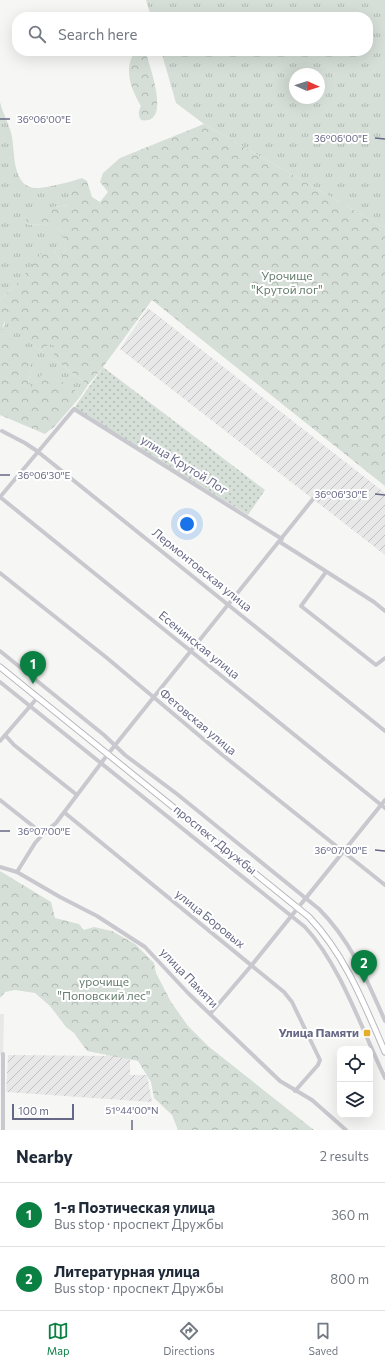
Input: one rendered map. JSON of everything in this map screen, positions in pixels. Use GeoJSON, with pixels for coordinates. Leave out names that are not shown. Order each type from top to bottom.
{"type":"FeatureCollection","features":[{"type":"Feature","properties":{"kind":"main road","name":"проспект Дружбы"},"geometry":{"type":"LineString","coordinates":[[0,667],[297,907],[318,926],[338,953],[354,983],[384,1048]]}},
{"type":"Feature","properties":{"kind":"street","name":"улица Крутой Лог"},"geometry":{"type":"LineString","coordinates":[[37,451],[74,409],[281,541],[385,611]]}},
{"type":"Feature","properties":{"kind":"street","name":"Лермонтовская улица"},"geometry":{"type":"LineString","coordinates":[[2,431],[37,451],[385,731]]}},
{"type":"Feature","properties":{"kind":"street"},"geometry":{"type":"LineString","coordinates":[[0,497],[37,451]]}},
{"type":"Feature","properties":{"kind":"street","name":"Есенинская улица"},"geometry":{"type":"LineString","coordinates":[[0,497],[383,806]]}},
{"type":"Feature","properties":{"kind":"street"},"geometry":{"type":"LineString","coordinates":[[17,872],[43,834],[65,813],[108,754],[314,499]]}},
{"type":"Feature","properties":{"kind":"street"},"geometry":{"type":"LineString","coordinates":[[326,572],[301,606],[376,665],[385,658]]}},
{"type":"Feature","properties":{"kind":"street","name":"Фетовская улица"},"geometry":{"type":"LineString","coordinates":[[0,573],[154,698],[220,754],[385,885]]}},
{"type":"Feature","properties":{"kind":"street"},"geometry":{"type":"LineString","coordinates":[[0,651],[115,746],[306,898],[332,922],[347,942],[361,966],[385,1021]]}},
{"type":"Feature","properties":{"kind":"street"},"geometry":{"type":"LineString","coordinates":[[0,682],[291,915],[313,936],[332,964],[385,1078]]}},
{"type":"Feature","properties":{"kind":"street"},"geometry":{"type":"LineString","coordinates":[[0,741],[38,697]]}},
{"type":"Feature","properties":{"kind":"street"},"geometry":{"type":"LineString","coordinates":[[5,736],[14,745],[77,795]]}},
{"type":"Feature","properties":{"kind":"street"},"geometry":{"type":"LineString","coordinates":[[0,800],[43,834]]}},
{"type":"Feature","properties":{"kind":"street"},"geometry":{"type":"LineString","coordinates":[[210,1014],[251,966],[297,907],[383,806],[385,800]]}},
{"type":"Feature","properties":{"kind":"street","name":"улица Боровых"},"geometry":{"type":"LineString","coordinates":[[65,813],[289,997],[320,1060],[318,1065],[295,1091]]}},
{"type":"Feature","properties":{"kind":"street","name":"улица Памяти"},"geometry":{"type":"LineString","coordinates":[[0,867],[17,872],[97,916],[145,947],[210,1014],[280,1080],[295,1091],[312,1100],[346,1130]]}},
{"type":"Feature","properties":{"kind":"street"},"geometry":{"type":"LineString","coordinates":[[3,1054],[3,1130]]}},
{"type":"Feature","properties":{"kind":"shaded area"},"geometry":{"type":"Polygon","coordinates":[[[148,308],[385,493],[385,555],[120,349],[148,308]]]}},
{"type":"Feature","properties":{"kind":"shaded area"},"geometry":{"type":"Polygon","coordinates":[[[0,1014],[4,1014],[3,1055],[0,1055],[0,1014]]]}},
{"type":"Feature","properties":{"kind":"shaded area"},"geometry":{"type":"Polygon","coordinates":[[[106,1054],[118,1054],[130,1060],[130,1075],[147,1075],[152,1102],[6,1092],[8,1055],[106,1056],[106,1054]]]}},
{"type":"Feature","properties":{"kind":"green space"},"geometry":{"type":"Polygon","coordinates":[[[146,0],[385,0],[385,228],[204,124],[176,103],[162,56],[373,56],[373,12],[150,12],[146,0]]]}},
{"type":"Feature","properties":{"kind":"green space"},"geometry":{"type":"Polygon","coordinates":[[[132,56],[147,56],[151,69],[157,105],[155,114],[150,119],[141,120],[140,118],[139,110],[141,106],[134,93],[130,79],[129,65],[132,56]]]}},
{"type":"Feature","properties":{"kind":"green space"},"geometry":{"type":"Polygon","coordinates":[[[0,102],[11,133],[16,170],[19,177],[30,187],[39,188],[69,182],[69,205],[53,207],[28,225],[41,224],[61,229],[66,249],[60,260],[54,250],[0,300],[0,102]]]}},
{"type":"Feature","properties":{"kind":"green space","name":"Урочище \"Крутой лог\""},"geometry":{"type":"Polygon","coordinates":[[[204,124],[385,228],[385,486],[152,300],[88,385],[54,359],[54,345],[50,344],[41,351],[5,321],[2,329],[31,357],[31,370],[28,383],[31,387],[43,373],[48,373],[74,389],[80,397],[55,426],[45,434],[0,415],[0,300],[16,285],[44,250],[54,250],[60,260],[66,249],[61,229],[41,224],[28,225],[25,220],[53,207],[69,205],[69,182],[82,178],[87,181],[92,197],[100,202],[108,192],[100,182],[103,173],[120,158],[204,124]]]}},
{"type":"Feature","properties":{"kind":"green space"},"geometry":{"type":"Polygon","coordinates":[[[5,320],[41,351],[50,344],[54,345],[54,359],[88,385],[80,397],[74,389],[36,381],[31,388],[28,383],[31,370],[2,329],[5,325],[5,320]]]}},
{"type":"Feature","properties":{"kind":"green space"},"geometry":{"type":"Polygon","coordinates":[[[103,367],[265,490],[248,515],[74,408],[103,367]]]}},
{"type":"Feature","properties":{"kind":"green space","name":"урочище \"Поповский лес\""},"geometry":{"type":"Polygon","coordinates":[[[0,871],[51,902],[55,918],[79,924],[84,930],[94,927],[112,931],[135,944],[154,963],[156,973],[171,1002],[188,1026],[208,1046],[314,1130],[178,1130],[172,1115],[154,1098],[151,1082],[138,1061],[87,1051],[74,1033],[66,1027],[50,1006],[35,993],[15,990],[5,992],[0,998],[0,871]]]}},
{"type":"Feature","properties":{"kind":"place","name":"1-я Поэтическая улица"},"geometry":{"type":"Point","coordinates":[33,684]}},
{"type":"Feature","properties":{"kind":"place","name":"Литературная улица"},"geometry":{"type":"Point","coordinates":[364,983]}},
{"type":"Feature","properties":{"kind":"place","name":"Улица Памяти"},"geometry":{"type":"Point","coordinates":[367,1033]}}]}
